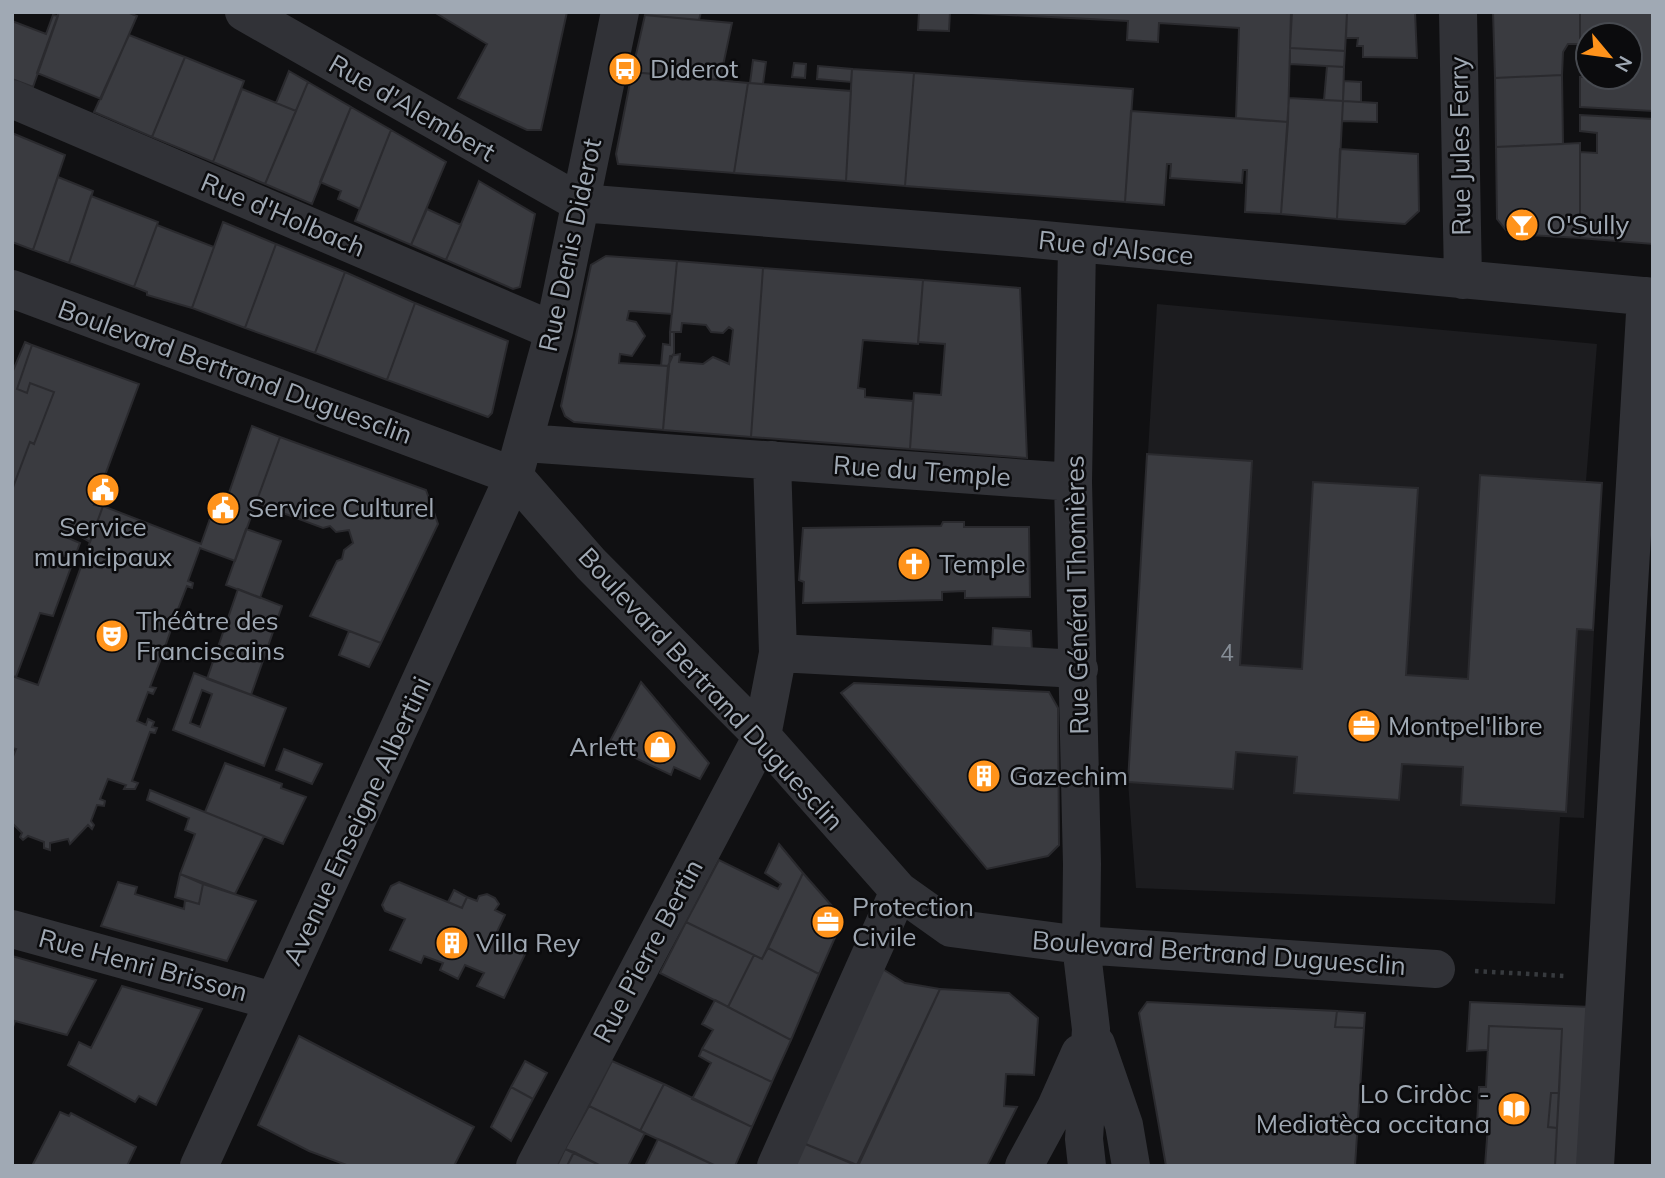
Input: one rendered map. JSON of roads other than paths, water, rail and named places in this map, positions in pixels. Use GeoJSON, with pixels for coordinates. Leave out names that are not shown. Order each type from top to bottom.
{"type":"FeatureCollection","features":[{"type":"Feature","properties":{"kind":"street","name":"Rue d'Alembert"},"geometry":{"type":"LineString","coordinates":[[244,12],[580,203]]}},
{"type":"Feature","properties":{"kind":"street","name":"Rue Denis Diderot"},"geometry":{"type":"LineString","coordinates":[[519,460],[554,331],[620,12]]}},
{"type":"Feature","properties":{"kind":"street","name":"Rue Jules Ferry"},"geometry":{"type":"LineString","coordinates":[[1458,12],[1463,280]]}},
{"type":"Feature","properties":{"kind":"street","name":"Rue d'Holbach"},"geometry":{"type":"LineString","coordinates":[[12,99],[554,331]]}},
{"type":"Feature","properties":{"kind":"street","name":"Rue d'Alsace"},"geometry":{"type":"LineString","coordinates":[[580,203],[1649,297]]}},
{"type":"Feature","properties":{"kind":"street","name":"Rue Général Thomières"},"geometry":{"type":"LineString","coordinates":[[1077,245],[1073,482],[1079,669],[1081,945],[1091,1029]]}},
{"type":"Feature","properties":{"kind":"street","name":"Boulevard Bertrand Duguesclin"},"geometry":{"type":"LineString","coordinates":[[12,289],[519,460],[592,564],[762,736],[899,891],[951,928],[1081,945],[1436,969]]}},
{"type":"Feature","properties":{"kind":"street"},"geometry":{"type":"LineString","coordinates":[[1595,1166],[1649,297]]}},
{"type":"Feature","properties":{"kind":"street","name":"Rue du Temple"},"geometry":{"type":"LineString","coordinates":[[519,460],[772,460],[1073,482]]}},
{"type":"Feature","properties":{"kind":"street","name":"Avenue Enseigne Albertini"},"geometry":{"type":"LineString","coordinates":[[199,1166],[519,460]]}},
{"type":"Feature","properties":{"kind":"street"},"geometry":{"type":"LineString","coordinates":[[762,736],[778,653],[772,460]]}},
{"type":"Feature","properties":{"kind":"street"},"geometry":{"type":"LineString","coordinates":[[778,653],[1079,669]]}},
{"type":"Feature","properties":{"kind":"street","name":"Rue Pierre Bertin"},"geometry":{"type":"LineString","coordinates":[[535,1166],[762,736]]}},
{"type":"Feature","properties":{"kind":"street"},"geometry":{"type":"LineString","coordinates":[[776,1166],[899,891]]}},
{"type":"Feature","properties":{"kind":"street","name":"Rue Henri Brisson"},"geometry":{"type":"LineString","coordinates":[[12,929],[273,1001]]}},
{"type":"Feature","properties":{"kind":"street"},"geometry":{"type":"LineString","coordinates":[[1024,1166],[1056,1107],[1091,1029]]}},
{"type":"Feature","properties":{"kind":"street"},"geometry":{"type":"LineString","coordinates":[[1087,1166],[1084,1139],[1091,1029]]}},
{"type":"Feature","properties":{"kind":"street"},"geometry":{"type":"LineString","coordinates":[[1091,1029],[1124,1125],[1131,1166]]}},
{"type":"Feature","properties":{"kind":"place","name":"Diderot"},"geometry":{"type":"Point","coordinates":[625,69]}},
{"type":"Feature","properties":{"kind":"place","name":"O'Sully"},"geometry":{"type":"Point","coordinates":[1522,225]}},
{"type":"Feature","properties":{"kind":"place","name":"Service municipaux"},"geometry":{"type":"Point","coordinates":[103,490]}},
{"type":"Feature","properties":{"kind":"place","name":"Service Culturel"},"geometry":{"type":"Point","coordinates":[223,508]}},
{"type":"Feature","properties":{"kind":"place","name":"Temple"},"geometry":{"type":"Point","coordinates":[914,564]}},
{"type":"Feature","properties":{"kind":"place","name":"Théâtre des Franciscains"},"geometry":{"type":"Point","coordinates":[112,636]}},
{"type":"Feature","properties":{"kind":"place","name":"Montpel'libre"},"geometry":{"type":"Point","coordinates":[1364,726]}},
{"type":"Feature","properties":{"kind":"place","name":"Arlett"},"geometry":{"type":"Point","coordinates":[660,747]}},
{"type":"Feature","properties":{"kind":"place","name":"Gazechim"},"geometry":{"type":"Point","coordinates":[984,776]}},
{"type":"Feature","properties":{"kind":"place","name":"Protection Civile"},"geometry":{"type":"Point","coordinates":[828,922]}},
{"type":"Feature","properties":{"kind":"place","name":"Villa Rey"},"geometry":{"type":"Point","coordinates":[452,943]}},
{"type":"Feature","properties":{"kind":"place","name":"Lo Cirdòc - Mediatèca occitana"},"geometry":{"type":"Point","coordinates":[1514,1109]}}]}
